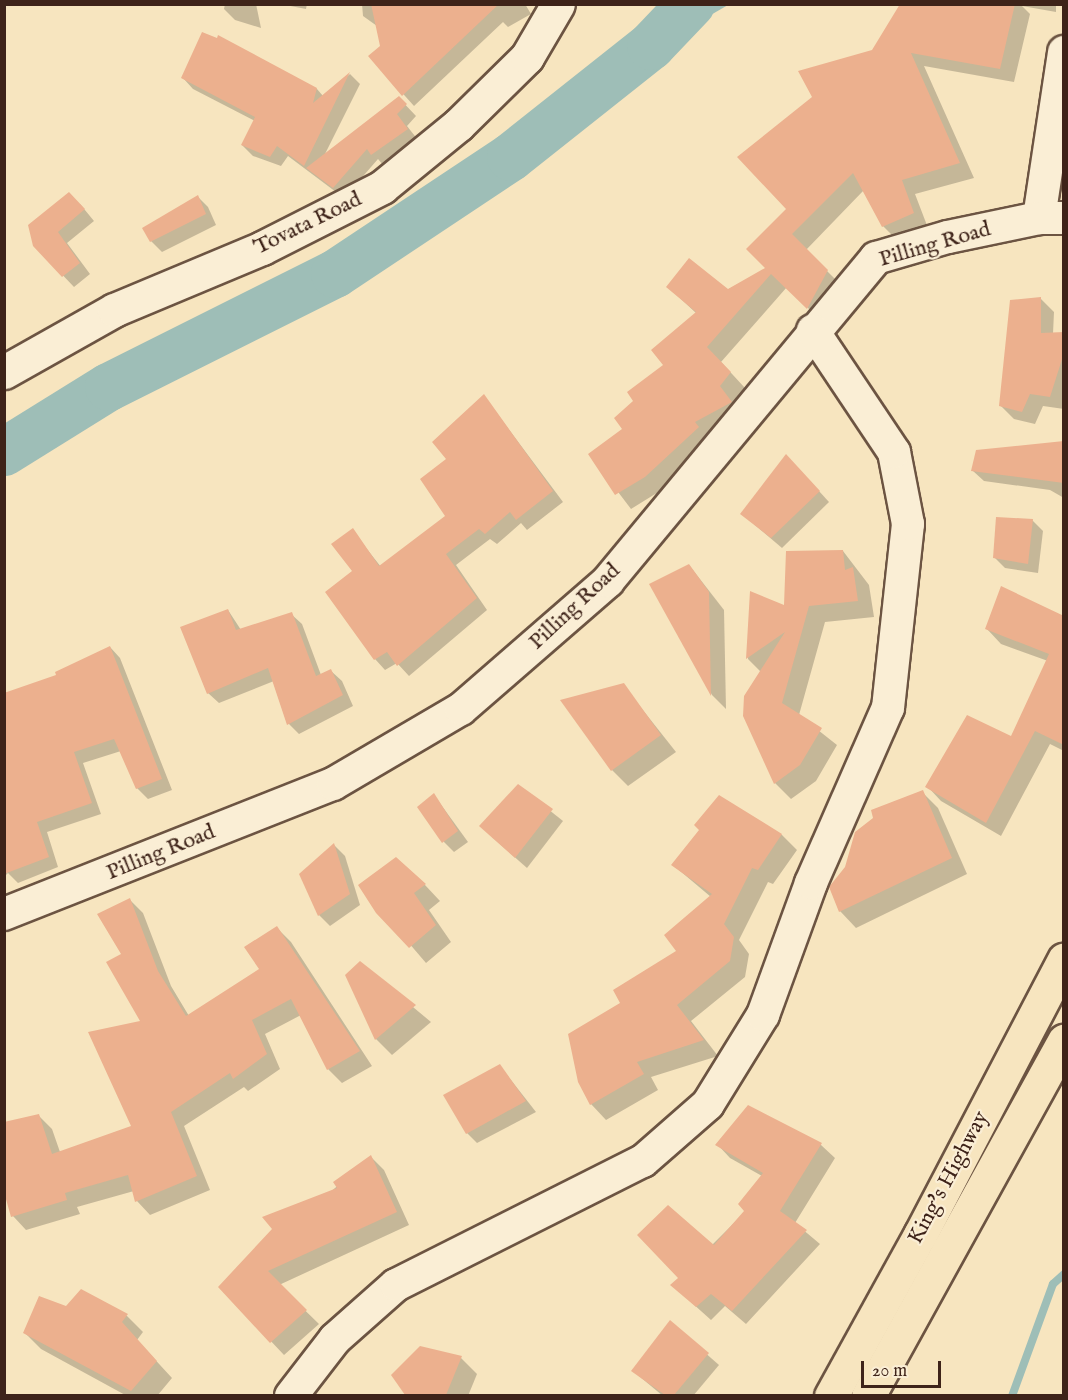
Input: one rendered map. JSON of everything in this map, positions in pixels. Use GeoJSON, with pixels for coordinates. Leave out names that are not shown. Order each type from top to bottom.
{"type":"FeatureCollection","features":[{"type":"Feature","properties":{"kind":"highway","name":"King's Highway"},"geometry":{"type":"LineString","coordinates":[[831,1395],[920,1235],[1064,959]]}},
{"type":"Feature","properties":{"kind":"highway","name":"King's Highway"},"geometry":{"type":"LineString","coordinates":[[868,1395],[1064,1041]]}},
{"type":"Feature","properties":{"kind":"street","name":"Tovata Road"},"geometry":{"type":"LineString","coordinates":[[4,372],[114,310],[262,248],[382,187],[458,126],[528,57],[558,4]]}},
{"type":"Feature","properties":{"kind":"street"},"geometry":{"type":"LineString","coordinates":[[1051,218],[1064,52]]}},
{"type":"Feature","properties":{"kind":"street","name":"Pilling Road"},"geometry":{"type":"LineString","coordinates":[[4,914],[333,784],[461,709],[608,581],[710,462],[813,331],[876,258],[948,237],[1051,218]]}},
{"type":"Feature","properties":{"kind":"street"},"geometry":{"type":"LineString","coordinates":[[291,1395],[334,1339],[396,1285],[643,1161],[708,1104],[763,1015],[811,883],[888,708],[907,535],[894,452],[813,331]]}},
{"type":"Feature","properties":{"kind":"water"},"geometry":{"type":"Polygon","coordinates":[[[683,4],[728,4],[728,5],[664,42],[683,4]]]}},
{"type":"Feature","properties":{"kind":"building"},"geometry":{"type":"Polygon","coordinates":[[[371,4],[499,4],[402,96],[368,56],[380,46],[371,4]]]}},
{"type":"Feature","properties":{"kind":"building"},"geometry":{"type":"Polygon","coordinates":[[[900,4],[1015,4],[1000,69],[911,53],[960,163],[902,180],[914,213],[882,227],[853,173],[792,234],[828,270],[807,309],[771,274],[707,347],[731,372],[720,386],[732,402],[695,422],[699,427],[645,477],[615,495],[588,454],[622,429],[614,418],[633,401],[627,392],[663,365],[651,350],[696,312],[666,287],[689,258],[728,289],[765,268],[746,249],[786,209],[737,157],[812,97],[798,71],[872,50],[900,4]]]}},
{"type":"Feature","properties":{"kind":"building"},"geometry":{"type":"Polygon","coordinates":[[[202,32],[217,38],[218,35],[317,88],[313,103],[350,72],[304,166],[277,146],[270,157],[241,145],[255,117],[181,78],[202,32]]]}},
{"type":"Feature","properties":{"kind":"building"},"geometry":{"type":"Polygon","coordinates":[[[399,96],[407,104],[397,114],[408,129],[371,155],[367,149],[333,188],[306,168],[399,96]]]}},
{"type":"Feature","properties":{"kind":"building"},"geometry":{"type":"Polygon","coordinates":[[[69,192],[85,209],[58,232],[80,263],[62,277],[33,246],[28,225],[69,192]]]}},
{"type":"Feature","properties":{"kind":"building"},"geometry":{"type":"Polygon","coordinates":[[[198,195],[206,214],[150,242],[142,228],[198,195]]]}},
{"type":"Feature","properties":{"kind":"building"},"geometry":{"type":"Polygon","coordinates":[[[1041,297],[1041,333],[1064,332],[1064,353],[1050,397],[1030,394],[1022,412],[999,406],[1010,300],[1041,297]]]}},
{"type":"Feature","properties":{"kind":"building"},"geometry":{"type":"Polygon","coordinates":[[[484,394],[553,491],[516,520],[510,512],[485,534],[479,529],[446,554],[477,598],[397,666],[387,652],[374,660],[325,592],[352,571],[331,544],[353,528],[379,566],[445,516],[420,479],[446,459],[432,442],[484,394]]]}},
{"type":"Feature","properties":{"kind":"building"},"geometry":{"type":"Polygon","coordinates":[[[1064,441],[1064,483],[971,471],[976,450],[1064,441]]]}},
{"type":"Feature","properties":{"kind":"building"},"geometry":{"type":"Polygon","coordinates":[[[786,454],[820,491],[771,538],[740,514],[786,454]]]}},
{"type":"Feature","properties":{"kind":"building"},"geometry":{"type":"Polygon","coordinates":[[[996,517],[1033,519],[1028,564],[993,558],[996,517]]]}},
{"type":"Feature","properties":{"kind":"building"},"geometry":{"type":"Polygon","coordinates":[[[843,550],[845,570],[853,567],[858,601],[809,606],[782,703],[822,728],[800,765],[774,784],[743,716],[744,696],[785,632],[746,659],[750,591],[784,605],[786,551],[843,550]]]}},
{"type":"Feature","properties":{"kind":"building"},"geometry":{"type":"Polygon","coordinates":[[[689,564],[709,592],[711,696],[649,584],[689,564]]]}},
{"type":"Feature","properties":{"kind":"building"},"geometry":{"type":"Polygon","coordinates":[[[1001,586],[1064,616],[1064,745],[1035,731],[986,823],[925,787],[967,715],[1011,736],[1049,654],[985,629],[1001,586]]]}},
{"type":"Feature","properties":{"kind":"building"},"geometry":{"type":"Polygon","coordinates":[[[228,609],[236,630],[292,612],[316,676],[331,669],[343,695],[287,725],[268,668],[207,694],[180,627],[228,609]]]}},
{"type":"Feature","properties":{"kind":"building"},"geometry":{"type":"Polygon","coordinates":[[[110,646],[162,779],[136,789],[114,739],[74,752],[92,803],[37,822],[49,857],[4,874],[4,693],[56,675],[55,672],[110,646]]]}},
{"type":"Feature","properties":{"kind":"building"},"geometry":{"type":"Polygon","coordinates":[[[624,683],[661,735],[611,771],[560,700],[624,683]]]}},
{"type":"Feature","properties":{"kind":"building"},"geometry":{"type":"Polygon","coordinates":[[[518,784],[553,809],[515,858],[479,826],[518,784]]]}},
{"type":"Feature","properties":{"kind":"building"},"geometry":{"type":"Polygon","coordinates":[[[923,790],[952,858],[839,912],[829,887],[845,867],[855,832],[873,818],[871,810],[923,790]]]}},
{"type":"Feature","properties":{"kind":"building"},"geometry":{"type":"Polygon","coordinates":[[[434,793],[458,831],[442,843],[417,807],[434,793]]]}},
{"type":"Feature","properties":{"kind":"building"},"geometry":{"type":"Polygon","coordinates":[[[719,795],[782,834],[758,870],[752,868],[724,924],[734,937],[730,961],[677,1005],[704,1040],[637,1062],[644,1074],[590,1105],[578,1082],[568,1034],[620,1003],[613,990],[676,951],[664,935],[712,894],[671,865],[699,830],[694,825],[719,795]]]}},
{"type":"Feature","properties":{"kind":"building"},"geometry":{"type":"Polygon","coordinates":[[[334,843],[350,894],[318,916],[299,874],[334,843]]]}},
{"type":"Feature","properties":{"kind":"building"},"geometry":{"type":"Polygon","coordinates":[[[396,857],[426,884],[414,893],[436,925],[409,948],[376,913],[358,885],[396,857]]]}},
{"type":"Feature","properties":{"kind":"building"},"geometry":{"type":"Polygon","coordinates":[[[130,898],[158,971],[186,1016],[259,969],[244,947],[277,926],[360,1051],[327,1070],[291,999],[252,1020],[267,1054],[233,1079],[230,1073],[171,1112],[197,1176],[135,1202],[128,1175],[65,1193],[67,1200],[11,1217],[4,1192],[4,1122],[39,1114],[52,1154],[131,1126],[88,1032],[140,1021],[106,962],[121,954],[97,914],[130,898]]]}},
{"type":"Feature","properties":{"kind":"building"},"geometry":{"type":"Polygon","coordinates":[[[360,961],[416,1005],[375,1040],[345,975],[360,961]]]}},
{"type":"Feature","properties":{"kind":"building"},"geometry":{"type":"Polygon","coordinates":[[[500,1064],[526,1101],[466,1134],[443,1095],[500,1064]]]}},
{"type":"Feature","properties":{"kind":"building"},"geometry":{"type":"Polygon","coordinates":[[[748,1105],[822,1143],[780,1211],[807,1230],[732,1311],[711,1294],[696,1307],[670,1285],[678,1278],[637,1235],[668,1205],[714,1245],[744,1211],[738,1204],[763,1173],[715,1145],[748,1105]]]}},
{"type":"Feature","properties":{"kind":"building"},"geometry":{"type":"Polygon","coordinates":[[[371,1155],[397,1212],[268,1271],[307,1310],[270,1343],[218,1287],[272,1229],[262,1217],[337,1188],[333,1182],[371,1155]]]}},
{"type":"Feature","properties":{"kind":"building"},"geometry":{"type":"Polygon","coordinates":[[[81,1289],[128,1314],[122,1322],[157,1361],[131,1391],[23,1333],[39,1296],[66,1306],[81,1289]]]}},
{"type":"Feature","properties":{"kind":"building"},"geometry":{"type":"Polygon","coordinates":[[[670,1320],[709,1353],[674,1395],[665,1395],[631,1371],[670,1320]]]}},
{"type":"Feature","properties":{"kind":"building"},"geometry":{"type":"Polygon","coordinates":[[[420,1346],[462,1356],[446,1395],[405,1395],[391,1375],[420,1346]]]}},
{"type":"Feature","properties":{"kind":"waterway"},"geometry":{"type":"LineString","coordinates":[[4,452],[109,387],[335,274],[511,157],[651,46],[691,4]]}},
{"type":"Feature","properties":{"kind":"waterway"},"geometry":{"type":"LineString","coordinates":[[1012,1396],[1053,1284],[1064,1274]]}}]}
